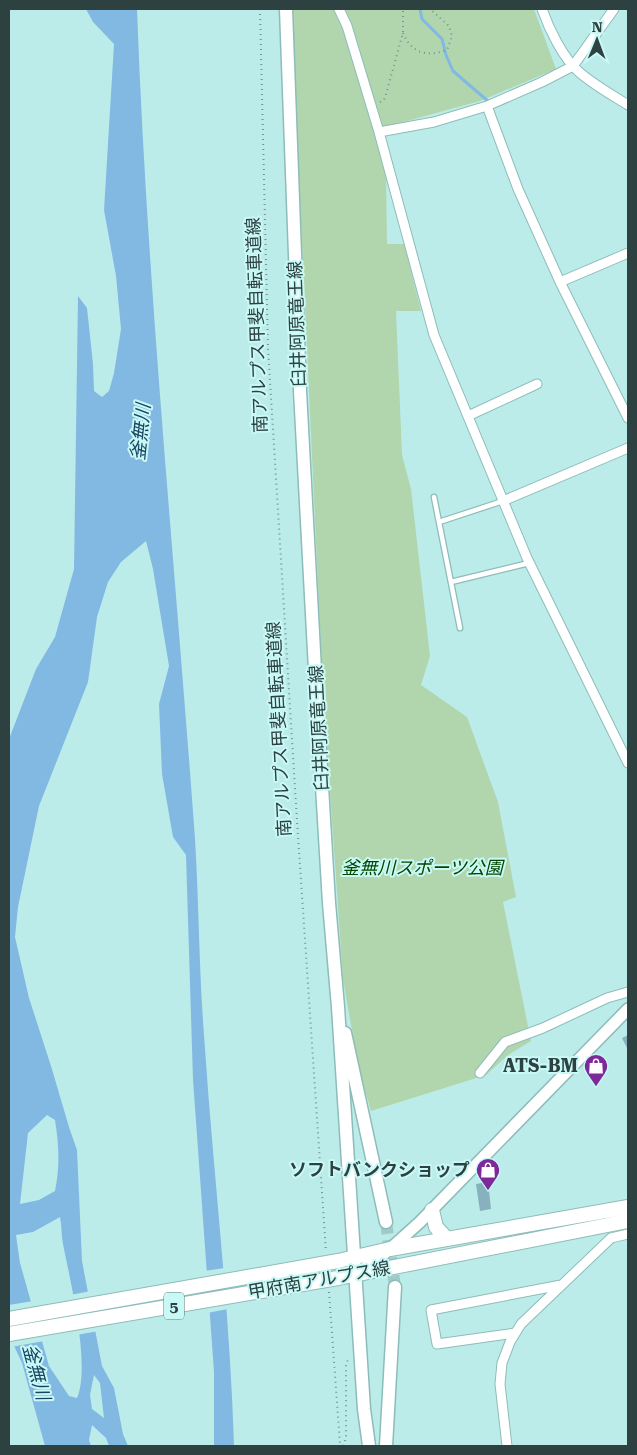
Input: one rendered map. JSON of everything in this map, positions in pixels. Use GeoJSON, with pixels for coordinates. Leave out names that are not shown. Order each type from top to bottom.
{"type":"FeatureCollection","features":[{"type":"Feature","properties":{"kind":"main road","name":"臼井阿原竜王線"},"geometry":{"type":"LineString","coordinates":[[286,9],[300,391],[328,894],[338,1007],[364,1409],[369,1446]]}},
{"type":"Feature","properties":{"kind":"main road"},"geometry":{"type":"LineString","coordinates":[[338,1007],[347,1039],[386,1222]]}},
{"type":"Feature","properties":{"kind":"main road","name":"甲府南アルプス線"},"geometry":{"type":"LineString","coordinates":[[9,1319],[628,1207]]}},
{"type":"Feature","properties":{"kind":"main road"},"geometry":{"type":"LineString","coordinates":[[432,1210],[436,1227],[447,1240]]}},
{"type":"Feature","properties":{"kind":"main road","name":"甲府南アルプス線"},"geometry":{"type":"LineString","coordinates":[[9,1334],[355,1275],[628,1221]]}},
{"type":"Feature","properties":{"kind":"main road"},"geometry":{"type":"LineString","coordinates":[[386,1446],[395,1286]]}},
{"type":"Feature","properties":{"kind":"street"},"geometry":{"type":"LineString","coordinates":[[339,9],[348,26],[379,132],[434,335],[529,563],[628,763]]}},
{"type":"Feature","properties":{"kind":"street"},"geometry":{"type":"LineString","coordinates":[[542,9],[548,26],[580,74],[628,105]]}},
{"type":"Feature","properties":{"kind":"street"},"geometry":{"type":"LineString","coordinates":[[379,132],[434,122],[487,106],[573,66],[614,9]]}},
{"type":"Feature","properties":{"kind":"street"},"geometry":{"type":"LineString","coordinates":[[487,106],[518,189],[560,282],[628,418]]}},
{"type":"Feature","properties":{"kind":"street"},"geometry":{"type":"LineString","coordinates":[[560,282],[628,253]]}},
{"type":"Feature","properties":{"kind":"street"},"geometry":{"type":"LineString","coordinates":[[468,416],[537,384]]}},
{"type":"Feature","properties":{"kind":"street"},"geometry":{"type":"LineString","coordinates":[[503,500],[628,448]]}},
{"type":"Feature","properties":{"kind":"street"},"geometry":{"type":"LineString","coordinates":[[480,1073],[505,1042],[543,1028],[607,998],[628,992]]}},
{"type":"Feature","properties":{"kind":"street"},"geometry":{"type":"LineString","coordinates":[[355,1275],[390,1249],[432,1210],[628,1009]]}},
{"type":"Feature","properties":{"kind":"street"},"geometry":{"type":"LineString","coordinates":[[507,1446],[500,1384],[502,1363],[510,1342],[521,1324],[611,1238],[628,1234]]}},
{"type":"Feature","properties":{"kind":"street"},"geometry":{"type":"LineString","coordinates":[[516,1333],[437,1344],[431,1310],[561,1285]]}},
{"type":"Feature","properties":{"kind":"lane"},"geometry":{"type":"LineString","coordinates":[[434,498],[460,628]]}},
{"type":"Feature","properties":{"kind":"lane"},"geometry":{"type":"LineString","coordinates":[[439,522],[503,500]]}},
{"type":"Feature","properties":{"kind":"lane"},"geometry":{"type":"LineString","coordinates":[[451,582],[529,563]]}},
{"type":"Feature","properties":{"kind":"path","name":"南アルプス甲斐自転車道線"},"geometry":{"type":"LineString","coordinates":[[260,9],[269,358],[297,830],[332,1260]]}},
{"type":"Feature","properties":{"kind":"path"},"geometry":{"type":"LineString","coordinates":[[371,106],[384,100],[403,33],[403,9]]}},
{"type":"Feature","properties":{"kind":"path"},"geometry":{"type":"LineString","coordinates":[[403,33],[407,42],[414,49],[421,52],[435,54],[447,50],[452,36],[449,26],[430,9]]}},
{"type":"Feature","properties":{"kind":"path"},"geometry":{"type":"LineString","coordinates":[[328,1289],[340,1444],[343,1446]]}},
{"type":"Feature","properties":{"kind":"path"},"geometry":{"type":"LineString","coordinates":[[343,1446],[346,1436],[346,1365],[349,1358]]}},
{"type":"Feature","properties":{"kind":"green space","name":"釜無川スポーツ公園"},"geometry":{"type":"Polygon","coordinates":[[[291,9],[534,9],[556,69],[480,101],[374,130],[386,173],[387,244],[404,244],[421,311],[396,311],[402,455],[411,489],[430,656],[421,685],[467,717],[498,802],[516,897],[503,902],[531,1041],[508,1055],[486,1075],[371,1111],[358,1066],[343,979],[323,690],[291,9]]]}},
{"type":"Feature","properties":{"kind":"water","name":"釜無川"},"geometry":{"type":"Polygon","coordinates":[[[86,9],[137,9],[154,321],[195,839],[202,1011],[229,1343],[234,1446],[214,1446],[214,1372],[193,1080],[186,855],[173,837],[162,774],[159,704],[169,666],[153,569],[146,541],[121,562],[108,582],[97,617],[88,682],[39,806],[18,907],[15,937],[29,998],[77,1150],[82,1261],[102,1366],[114,1388],[123,1434],[128,1446],[109,1446],[106,1438],[92,1425],[89,1440],[91,1446],[45,1446],[22,1363],[9,1335],[9,739],[36,669],[55,637],[74,569],[78,296],[87,308],[94,391],[102,397],[109,391],[121,329],[116,276],[104,210],[114,44],[93,22],[86,9]],[[47,1115],[28,1133],[20,1204],[39,1200],[55,1191],[58,1165],[57,1138],[55,1120],[47,1115]],[[60,1217],[33,1232],[16,1235],[20,1263],[49,1366],[69,1396],[77,1398],[81,1384],[81,1345],[62,1241],[60,1217]],[[94,1375],[90,1395],[92,1409],[104,1418],[100,1383],[94,1375]]]}},
{"type":"Feature","properties":{"kind":"pier"},"geometry":{"type":"Polygon","coordinates":[[[225,1268],[228,1309],[207,1313],[204,1271],[225,1268]]]}},
{"type":"Feature","properties":{"kind":"pier"},"geometry":{"type":"Polygon","coordinates":[[[91,1291],[99,1331],[76,1335],[70,1295],[91,1291]]]}},
{"type":"Feature","properties":{"kind":"pier"},"geometry":{"type":"Polygon","coordinates":[[[33,1301],[44,1341],[11,1347],[9,1341],[9,1305],[33,1301]]]}},
{"type":"Feature","properties":{"kind":"building"},"geometry":{"type":"Polygon","coordinates":[[[628,1035],[628,1050],[622,1038],[628,1035]]]}},
{"type":"Feature","properties":{"kind":"building"},"geometry":{"type":"Polygon","coordinates":[[[488,1182],[491,1209],[480,1211],[476,1184],[488,1182]]]}},
{"type":"Feature","properties":{"kind":"waterway"},"geometry":{"type":"LineString","coordinates":[[420,9],[422,19],[442,39],[453,71],[489,102]]}},
{"type":"Feature","properties":{"kind":"tunnel"},"geometry":{"type":"LineString","coordinates":[[386,1222],[395,1287]]}},
{"type":"Feature","properties":{"kind":"place","name":"ATS-BM"},"geometry":{"type":"Point","coordinates":[596,1087]}},
{"type":"Feature","properties":{"kind":"place","name":"ソフトバンクショップ"},"geometry":{"type":"Point","coordinates":[488,1191]}}]}
